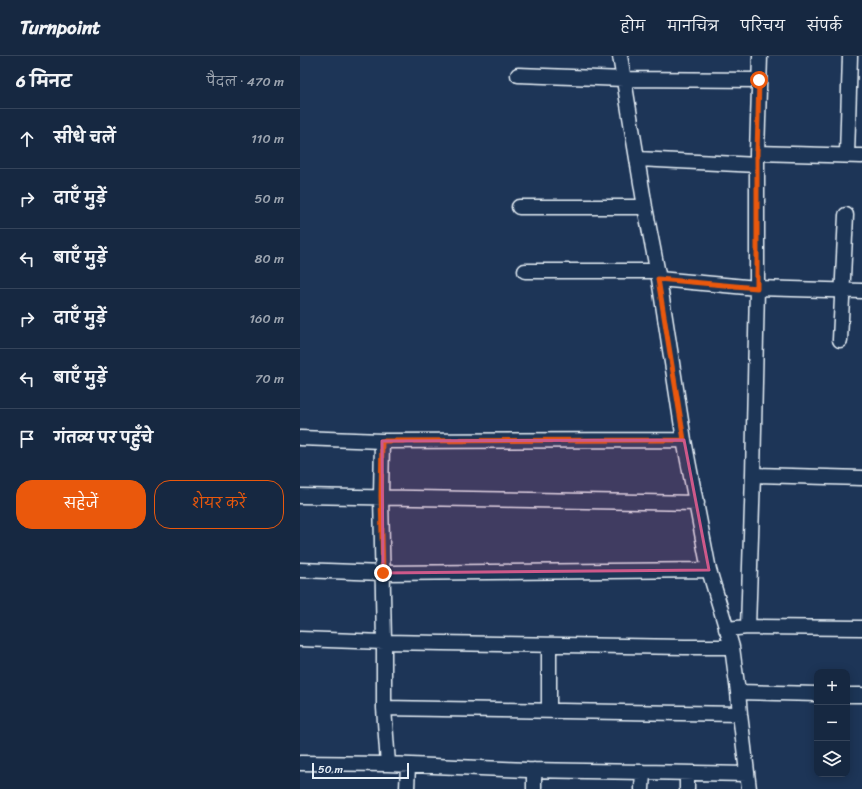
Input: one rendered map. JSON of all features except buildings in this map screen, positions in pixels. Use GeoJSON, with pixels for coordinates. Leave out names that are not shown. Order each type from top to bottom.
{"type":"FeatureCollection","features":[{"type":"Feature","properties":{"kind":"street"},"geometry":{"type":"LineString","coordinates":[[620,56],[658,275],[684,440],[709,570],[732,647],[749,789]]}},
{"type":"Feature","properties":{"kind":"street"},"geometry":{"type":"LineString","coordinates":[[748,627],[757,288],[757,159],[760,56]]}},
{"type":"Feature","properties":{"kind":"street"},"geometry":{"type":"LineString","coordinates":[[847,155],[850,56]]}},
{"type":"Feature","properties":{"kind":"street"},"geometry":{"type":"LineString","coordinates":[[518,75],[624,79],[759,80]]}},
{"type":"Feature","properties":{"kind":"street"},"geometry":{"type":"LineString","coordinates":[[638,159],[757,159],[847,155],[862,156]]}},
{"type":"Feature","properties":{"kind":"street"},"geometry":{"type":"LineString","coordinates":[[519,207],[645,207]]}},
{"type":"Feature","properties":{"kind":"street"},"geometry":{"type":"LineString","coordinates":[[840,340],[846,215]]}},
{"type":"Feature","properties":{"kind":"street"},"geometry":{"type":"LineString","coordinates":[[525,271],[658,275],[757,288],[862,291]]}},
{"type":"Feature","properties":{"kind":"street"},"geometry":{"type":"LineString","coordinates":[[300,438],[382,441],[684,440]]}},
{"type":"Feature","properties":{"kind":"street"},"geometry":{"type":"LineString","coordinates":[[382,441],[381,496],[384,708],[388,764]]}},
{"type":"Feature","properties":{"kind":"street"},"geometry":{"type":"LineString","coordinates":[[753,475],[862,478]]}},
{"type":"Feature","properties":{"kind":"street"},"geometry":{"type":"LineString","coordinates":[[300,496],[381,496],[697,503]]}},
{"type":"Feature","properties":{"kind":"street"},"geometry":{"type":"LineString","coordinates":[[300,570],[383,573],[709,570]]}},
{"type":"Feature","properties":{"kind":"street"},"geometry":{"type":"LineString","coordinates":[[726,629],[748,627],[862,628]]}},
{"type":"Feature","properties":{"kind":"street"},"geometry":{"type":"LineString","coordinates":[[300,639],[384,642],[732,647]]}},
{"type":"Feature","properties":{"kind":"street"},"geometry":{"type":"LineString","coordinates":[[549,645],[550,711]]}},
{"type":"Feature","properties":{"kind":"street"},"geometry":{"type":"LineString","coordinates":[[738,692],[814,694]]}},
{"type":"Feature","properties":{"kind":"street"},"geometry":{"type":"LineString","coordinates":[[850,695],[862,695]]}},
{"type":"Feature","properties":{"kind":"street"},"geometry":{"type":"LineString","coordinates":[[384,708],[740,714]]}},
{"type":"Feature","properties":{"kind":"street"},"geometry":{"type":"LineString","coordinates":[[300,763],[388,764],[534,770],[747,774]]}},
{"type":"Feature","properties":{"kind":"street"},"geometry":{"type":"LineString","coordinates":[[407,789],[408,765]]}},
{"type":"Feature","properties":{"kind":"street"},"geometry":{"type":"LineString","coordinates":[[534,770],[534,789]]}},
{"type":"Feature","properties":{"kind":"street"},"geometry":{"type":"LineString","coordinates":[[642,789],[643,772]]}},
{"type":"Feature","properties":{"kind":"street"},"geometry":{"type":"LineString","coordinates":[[687,773],[687,789]]}},
{"type":"Feature","properties":{"kind":"highlighted area"},"geometry":{"type":"Polygon","coordinates":[[[684,440],[709,570],[383,573],[382,441],[684,440]]]}},
{"type":"Feature","properties":{"kind":"route"},"geometry":{"type":"LineString","coordinates":[[383,573],[381,496],[382,441],[684,440],[658,279],[757,288],[757,153],[759,80]]}}]}
